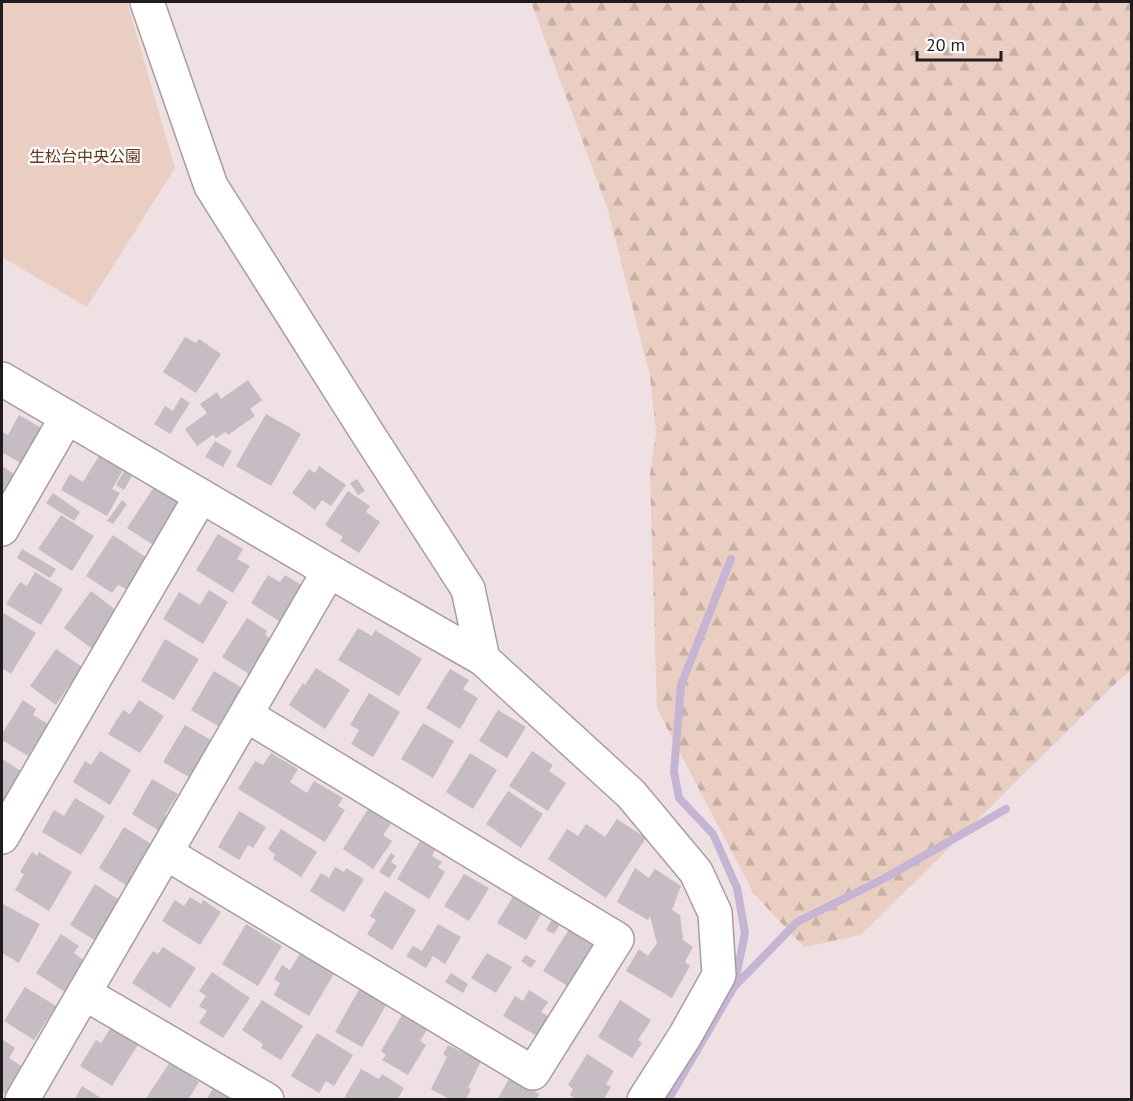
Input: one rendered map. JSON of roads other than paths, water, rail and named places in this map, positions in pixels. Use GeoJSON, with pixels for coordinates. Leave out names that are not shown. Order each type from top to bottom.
{"type":"FeatureCollection","features":[{"type":"Feature","properties":{"kind":"street"},"geometry":{"type":"LineString","coordinates":[[147,2],[211,186],[468,589],[483,659]]}},
{"type":"Feature","properties":{"kind":"street"},"geometry":{"type":"LineString","coordinates":[[2,379],[329,572],[483,659],[630,794],[696,872],[715,913],[720,975],[644,1100]]}},
{"type":"Feature","properties":{"kind":"street"},"geometry":{"type":"LineString","coordinates":[[2,529],[67,417]]}},
{"type":"Feature","properties":{"kind":"street"},"geometry":{"type":"LineString","coordinates":[[2,837],[201,496]]}},
{"type":"Feature","properties":{"kind":"street"},"geometry":{"type":"LineString","coordinates":[[22,1100],[329,572]]}},
{"type":"Feature","properties":{"kind":"street"},"geometry":{"type":"LineString","coordinates":[[166,853],[533,1073],[617,939],[246,715]]}},
{"type":"Feature","properties":{"kind":"street"},"geometry":{"type":"LineString","coordinates":[[84,993],[267,1100]]}},
{"type":"Feature","properties":{"kind":"waterway"},"geometry":{"type":"LineString","coordinates":[[668,1100],[734,987],[745,933],[737,888],[713,834],[679,798],[674,772],[681,685],[731,559]]}},
{"type":"Feature","properties":{"kind":"waterway"},"geometry":{"type":"LineString","coordinates":[[735,986],[797,922],[885,878],[1006,809]]}},
{"type":"Feature","properties":{"kind":"park label","name":"生松台中央公園"},"geometry":{"type":"Point","coordinates":[85,156]}}]}
